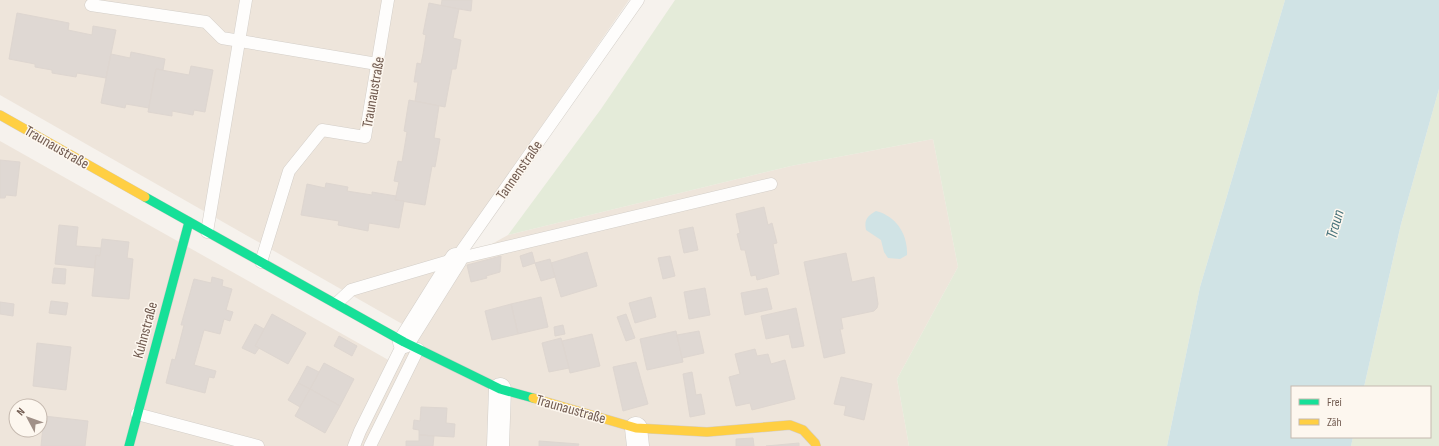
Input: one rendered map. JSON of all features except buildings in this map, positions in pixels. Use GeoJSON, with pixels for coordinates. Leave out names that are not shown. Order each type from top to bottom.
{"type":"FeatureCollection","features":[{"type":"Feature","properties":{"kind":"street","name":"Traunaustraße"},"geometry":{"type":"LineString","coordinates":[[0,115],[411,345],[500,388],[637,437],[790,425],[804,430],[816,446]]}},
{"type":"Feature","properties":{"kind":"street","name":"Kuhnstraße"},"geometry":{"type":"LineString","coordinates":[[129,446],[189,222]]}},
{"type":"Feature","properties":{"kind":"street","name":"Tannenstraße"},"geometry":{"type":"LineString","coordinates":[[411,345],[456,259]]}},
{"type":"Feature","properties":{"kind":"street"},"geometry":{"type":"LineString","coordinates":[[498,446],[500,388]]}},
{"type":"Feature","properties":{"kind":"lane"},"geometry":{"type":"LineString","coordinates":[[207,232],[246,0]]}},
{"type":"Feature","properties":{"kind":"lane","name":"Traunaustraße"},"geometry":{"type":"LineString","coordinates":[[261,262],[289,171],[322,130],[365,137],[388,0]]}},
{"type":"Feature","properties":{"kind":"lane","name":"Tannenstraße"},"geometry":{"type":"LineString","coordinates":[[456,259],[638,0]]}},
{"type":"Feature","properties":{"kind":"lane"},"geometry":{"type":"LineString","coordinates":[[91,5],[206,22],[222,38],[377,64]]}},
{"type":"Feature","properties":{"kind":"lane"},"geometry":{"type":"LineString","coordinates":[[337,303],[351,290],[456,259],[771,184]]}},
{"type":"Feature","properties":{"kind":"lane"},"geometry":{"type":"LineString","coordinates":[[354,446],[360,430],[411,345]]}},
{"type":"Feature","properties":{"kind":"lane"},"geometry":{"type":"LineString","coordinates":[[370,446],[411,345]]}},
{"type":"Feature","properties":{"kind":"lane"},"geometry":{"type":"LineString","coordinates":[[137,414],[258,446]]}},
{"type":"Feature","properties":{"kind":"shaded area"},"geometry":{"type":"Polygon","coordinates":[[[0,0],[629,0],[404,325],[0,95],[0,0]]]}},
{"type":"Feature","properties":{"kind":"shaded area"},"geometry":{"type":"Polygon","coordinates":[[[933,139],[958,267],[897,379],[909,446],[0,446],[0,141],[392,362],[456,264],[508,235],[791,166],[933,139]]]}},
{"type":"Feature","properties":{"kind":"green space"},"geometry":{"type":"Polygon","coordinates":[[[675,0],[1285,0],[1200,287],[1167,446],[909,446],[897,379],[958,267],[933,139],[791,166],[508,235],[601,109],[675,0]]]}},
{"type":"Feature","properties":{"kind":"green space"},"geometry":{"type":"Polygon","coordinates":[[[1439,89],[1439,446],[1351,446],[1353,438],[1431,438],[1431,386],[1364,386],[1401,224],[1439,89]]]}},
{"type":"Feature","properties":{"kind":"water","name":"Traun"},"geometry":{"type":"Polygon","coordinates":[[[1285,0],[1439,0],[1439,89],[1401,224],[1364,386],[1291,386],[1291,438],[1353,438],[1351,446],[1167,446],[1200,287],[1285,0]]]}},
{"type":"Feature","properties":{"kind":"water"},"geometry":{"type":"Polygon","coordinates":[[[876,211],[889,217],[899,227],[903,233],[907,247],[907,255],[900,259],[888,258],[884,252],[881,240],[866,230],[865,224],[867,219],[876,211]]]}},
{"type":"Feature","properties":{"kind":"traffic: fast"},"geometry":{"type":"LineString","coordinates":[[145,197],[404,342],[500,389],[533,398]]}},
{"type":"Feature","properties":{"kind":"traffic: fast"},"geometry":{"type":"LineString","coordinates":[[129,446],[189,222]]}},
{"type":"Feature","properties":{"kind":"traffic: slow"},"geometry":{"type":"LineString","coordinates":[[0,115],[145,197]]}},
{"type":"Feature","properties":{"kind":"traffic: slow"},"geometry":{"type":"LineString","coordinates":[[533,398],[636,428],[707,432],[790,425],[803,430],[816,446]]}}]}
